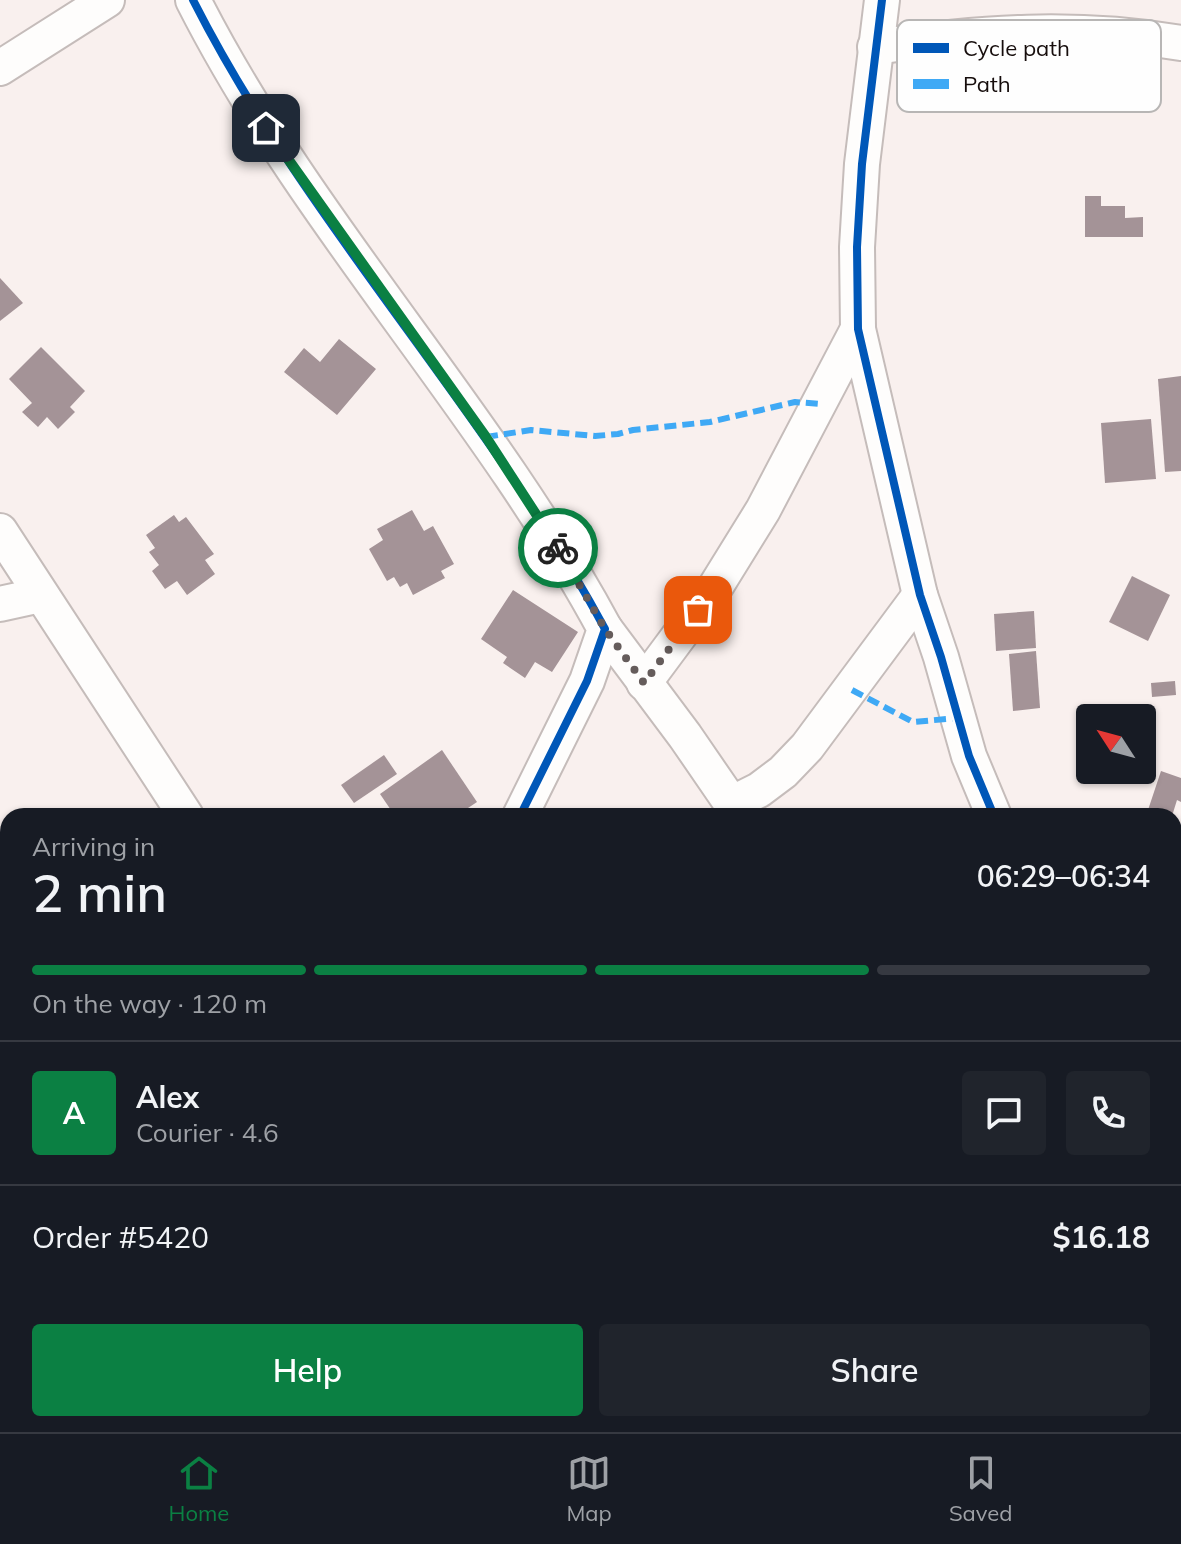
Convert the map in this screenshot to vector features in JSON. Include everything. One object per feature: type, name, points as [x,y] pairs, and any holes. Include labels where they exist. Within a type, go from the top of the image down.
[{"type":"street","points":[[0,68],[107,0]]},
{"type":"street","points":[[193,0],[236,81],[280,152],[486,437],[583,587],[605,629],[734,808]]},
{"type":"street","points":[[882,0],[857,233],[858,329],[920,595],[969,756],[991,808]]},
{"type":"street","points":[[1161,40],[1181,43]]},
{"type":"street","points":[[875,47],[897,44]]},
{"type":"street","points":[[644,683],[716,586],[763,510],[858,329]]},
{"type":"street","points":[[0,531],[181,808]]},
{"type":"street","points":[[0,604],[41,595]]},
{"type":"street","points":[[737,808],[807,747],[920,595]]},
{"type":"street","points":[[524,808],[587,681],[605,629]]},
{"type":"building","points":[[1085,196],[1101,196],[1101,206],[1125,206],[1125,218],[1143,217],[1143,237],[1085,237]]},
{"type":"building","points":[[0,278],[23,303],[0,321]]},
{"type":"building","points":[[339,339],[376,369],[337,415],[284,372],[304,348],[320,362]]},
{"type":"building","points":[[41,347],[85,391],[70,407],[75,412],[58,429],[47,417],[38,427],[22,412],[32,403],[9,379]]},
{"type":"building","points":[[1181,376],[1181,471],[1165,472],[1158,379]]},
{"type":"building","points":[[1151,419],[1156,479],[1105,483],[1101,423]]},
{"type":"building","points":[[412,510],[424,531],[433,526],[454,564],[441,571],[445,578],[413,595],[407,583],[400,587],[394,577],[387,581],[369,549],[383,540],[377,529]]},
{"type":"building","points":[[174,515],[179,522],[186,517],[214,554],[205,560],[215,574],[187,595],[177,581],[165,589],[152,571],[159,565],[149,552],[155,548],[146,535]]},
{"type":"building","points":[[1132,576],[1170,595],[1148,641],[1109,622]]},
{"type":"building","points":[[513,590],[578,632],[552,672],[535,662],[525,678],[503,663],[507,657],[481,639]]},
{"type":"building","points":[[1034,611],[1036,648],[996,651],[994,614]]},
{"type":"building","points":[[1036,651],[1040,708],[1013,711],[1009,654]]},
{"type":"building","points":[[1175,681],[1176,695],[1152,697],[1151,683]]},
{"type":"building","points":[[442,750],[477,802],[468,808],[390,808],[380,794]]},
{"type":"building","points":[[384,755],[397,774],[354,803],[341,785]]},
{"type":"building","points":[[1161,771],[1181,778],[1181,802],[1177,800],[1174,808],[1149,808]]},
{"type":"marked path","points":[[486,437],[531,430],[595,436],[618,434],[710,422],[795,402],[820,404]]},
{"type":"marked path","points":[[852,690],[913,722],[958,718]]},
{"type":"cycle path","points":[[193,0],[239,83],[289,162],[506,469],[558,548],[605,629],[587,681],[524,808]]},
{"type":"cycle path","points":[[882,0],[862,164],[857,247],[858,329],[920,595],[969,756],[991,808]]},
{"type":"way so far","points":[[558,548],[605,629],[644,683],[698,610]]},
{"type":"route","points":[[266,128],[280,152],[486,437],[558,548]]}]
